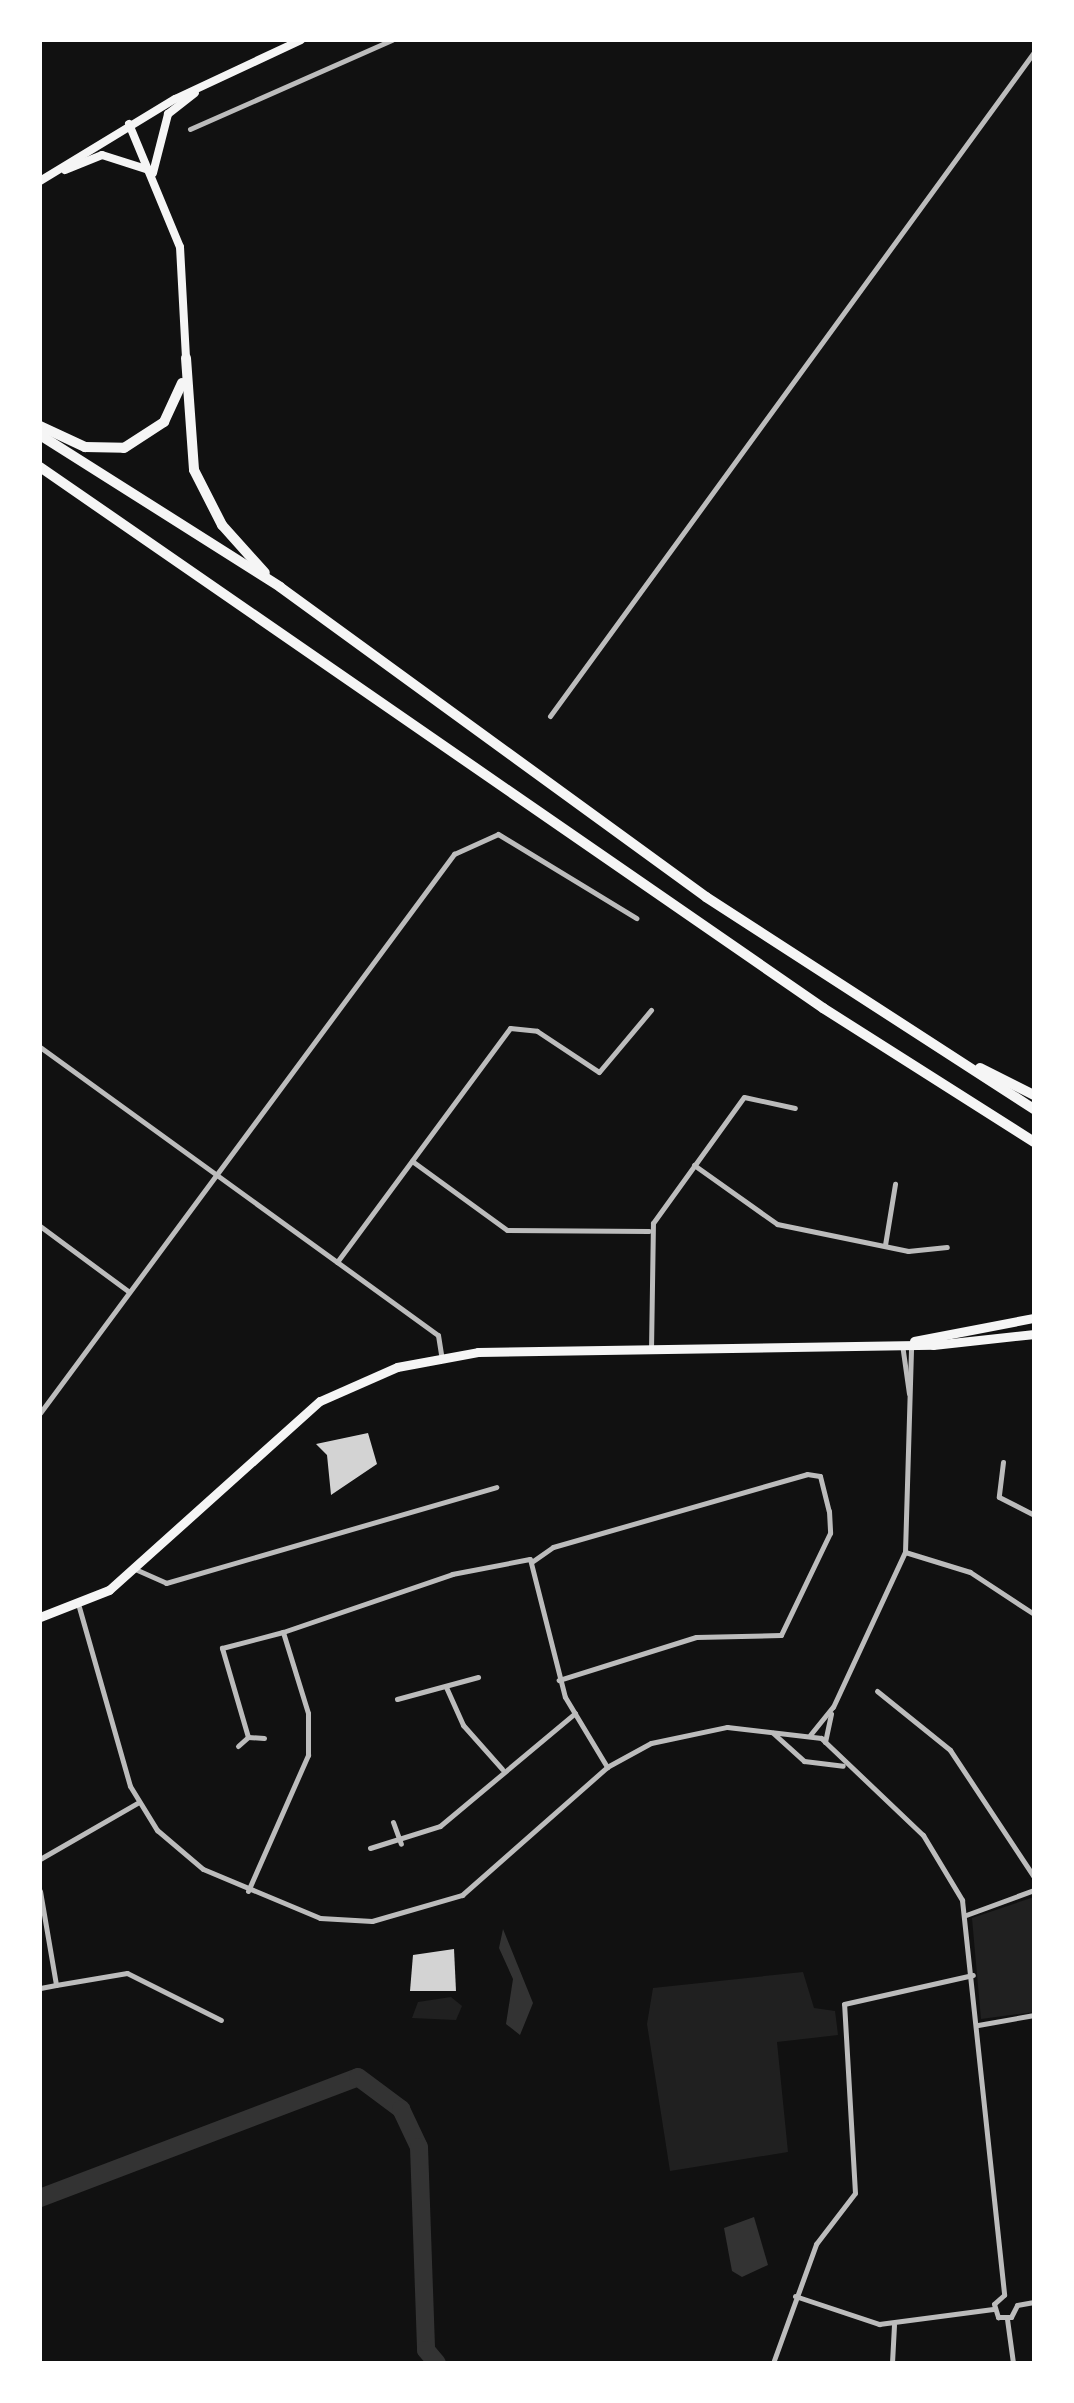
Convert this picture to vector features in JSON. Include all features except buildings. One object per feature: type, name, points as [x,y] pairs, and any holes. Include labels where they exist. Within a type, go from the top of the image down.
[{"type":"highway","points":[[40,426],[95,449],[133,446],[169,416],[186,358]]},
{"type":"highway","points":[[186,358],[187,437],[200,484],[230,536],[280,588]]},
{"type":"highway","points":[[40,435],[280,588],[706,898],[1034,1109]]},
{"type":"highway","points":[[40,468],[822,1008],[1034,1142]]},
{"type":"highway","points":[[935,1046],[1034,1095]]},
{"type":"main road","points":[[41,180],[130,124],[214,79],[301,40]]},
{"type":"main road","points":[[152,173],[168,114],[214,79]]},
{"type":"main road","points":[[130,124],[152,173],[184,268],[186,358]]},
{"type":"main road","points":[[41,180],[102,155],[152,173]]},
{"type":"main road","points":[[906,1342],[1034,1318]]},
{"type":"main road","points":[[40,1617],[79,1607],[136,1569],[320,1401],[441,1355],[906,1342],[1034,1334]]},
{"type":"street","points":[[190,129],[392,40]]},
{"type":"street","points":[[550,716],[1034,52]]},
{"type":"street","points":[[40,1413],[454,854],[498,834],[636,918]]},
{"type":"street","points":[[337,1262],[510,1028],[537,1032],[599,1072],[651,1010]]},
{"type":"street","points":[[40,1046],[438,1335],[441,1355]]},
{"type":"street","points":[[650,1348],[649,1231],[744,1097],[795,1108]]},
{"type":"street","points":[[412,1161],[507,1230],[649,1231]]},
{"type":"street","points":[[694,1166],[777,1224],[884,1246],[947,1247]]},
{"type":"street","points":[[884,1246],[896,1184]]},
{"type":"street","points":[[40,1226],[128,1291]]},
{"type":"street","points":[[798,1752],[833,1706],[905,1552],[909,1394],[906,1342]]},
{"type":"street","points":[[1003,1462],[999,1497],[1034,1515]]},
{"type":"street","points":[[248,1736],[222,1648],[283,1632],[452,1574],[533,1561],[552,1548],[814,1473],[829,1510],[825,1544],[782,1635],[696,1637],[559,1680]]},
{"type":"street","points":[[136,1569],[166,1582],[496,1487]]},
{"type":"street","points":[[905,1552],[970,1572],[1034,1614]]},
{"type":"street","points":[[533,1561],[559,1680],[607,1767]]},
{"type":"street","points":[[79,1607],[139,1802],[172,1846],[248,1891],[320,1918],[417,1914],[505,1866],[607,1767],[694,1730],[808,1736],[826,1745],[843,1766],[924,1835],[966,1915],[1004,2295],[994,2309],[894,2324],[796,2296]]},
{"type":"street","points":[[248,1891],[308,1756],[308,1713],[283,1632]]},
{"type":"street","points":[[397,1699],[478,1677]]},
{"type":"street","points":[[446,1687],[462,1725],[502,1770]]},
{"type":"street","points":[[877,1691],[950,1750],[1034,1876]]},
{"type":"street","points":[[814,1764],[826,1745],[833,1706]]},
{"type":"street","points":[[370,1848],[401,1844],[440,1826],[502,1770],[575,1713]]},
{"type":"street","points":[[772,1732],[814,1764],[843,1766]]},
{"type":"street","points":[[248,1736],[264,1738]]},
{"type":"street","points":[[238,1746],[248,1736]]},
{"type":"street","points":[[40,1860],[139,1802]]},
{"type":"street","points":[[393,1822],[401,1844]]},
{"type":"street","points":[[40,1890],[56,1985]]},
{"type":"street","points":[[966,1915],[1034,1892]]},
{"type":"street","points":[[40,1988],[127,1973],[220,2020]]},
{"type":"street","points":[[772,2363],[818,2239],[855,2193],[844,2004],[974,1974]]},
{"type":"street","points":[[978,2025],[1034,2016]]},
{"type":"street","points":[[1004,2295],[1017,2305]]},
{"type":"street","points":[[1013,2363],[1007,2319],[1017,2305],[1034,2302]]},
{"type":"street","points":[[994,2309],[1007,2319]]},
{"type":"street","points":[[892,2363],[894,2324]]},
{"type":"shaded area","points":[[1034,1897],[1034,2012],[981,2019],[972,1918]]},
{"type":"shaded area","points":[[503,1929],[533,2003],[520,2035],[506,2024],[513,1979],[499,1948]]},
{"type":"shaded area","points":[[803,1972],[814,2008],[835,2011],[838,2035],[777,2042],[788,2152],[670,2171],[647,2024],[653,1988]]},
{"type":"shaded area","points":[[451,1997],[462,2006],[456,2020],[412,2018],[418,2002]]},
{"type":"shaded area","points":[[754,2217],[768,2265],[742,2277],[732,2271],[724,2228]]},
{"type":"waterway","points":[[40,2198],[358,2077],[401,2109],[419,2147],[426,2350],[437,2363]]}]
